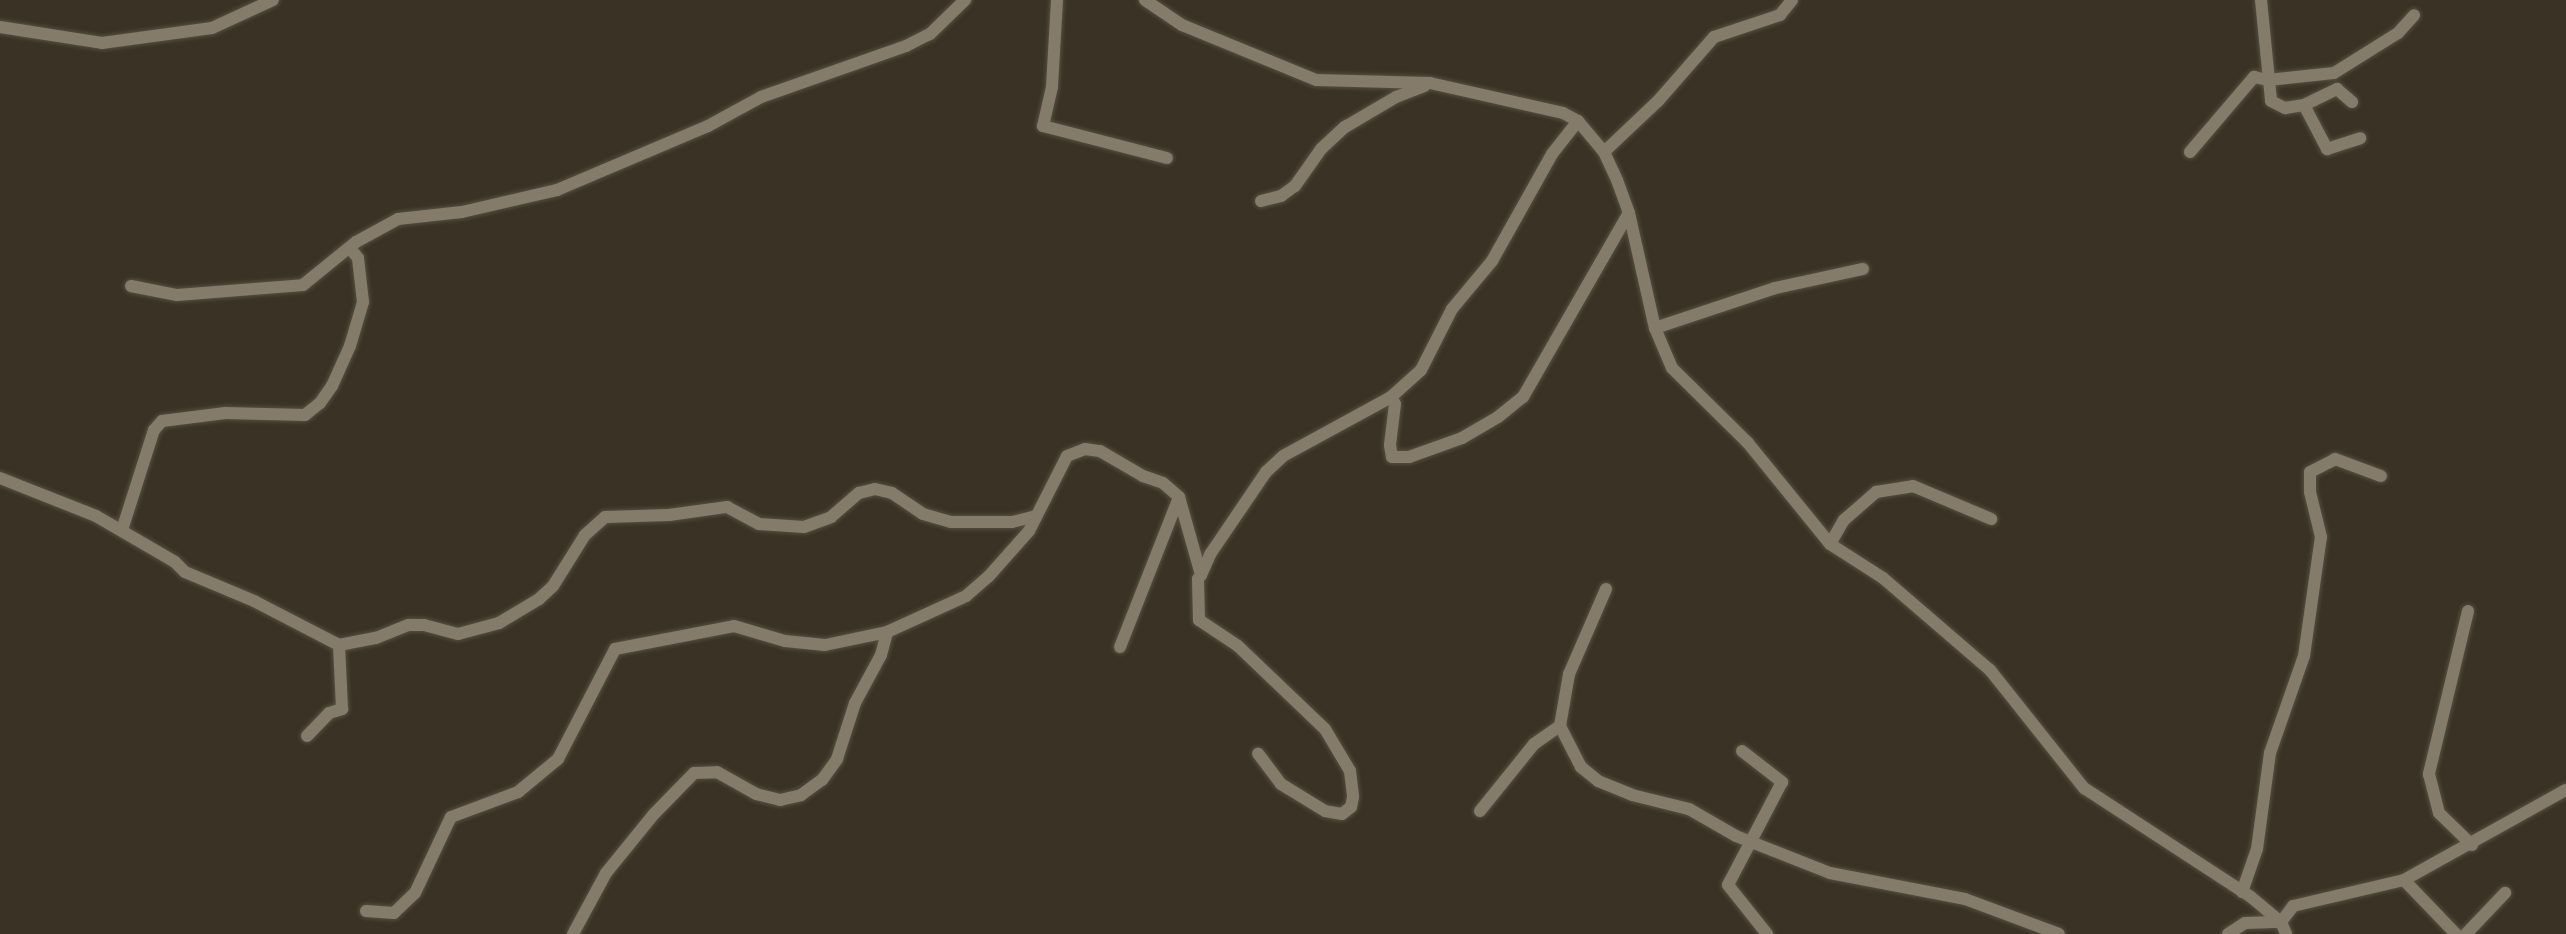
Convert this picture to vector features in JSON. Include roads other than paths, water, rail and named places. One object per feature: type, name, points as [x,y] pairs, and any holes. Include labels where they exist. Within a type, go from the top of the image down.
[{"type":"street","points":[[0,27],[66,40],[115,42],[212,28],[273,0]]},
{"type":"street","points":[[131,286],[177,295],[303,285],[350,248],[398,219],[462,212],[557,190],[708,126],[761,97],[906,46],[930,34],[965,0]]},
{"type":"street","points":[[1057,0],[1052,87],[1043,126],[1167,158]]},
{"type":"street","points":[[1145,0],[1182,25],[1316,80],[1430,83],[1563,113],[1578,121],[1604,152],[1629,213],[1655,328],[1672,368],[1748,443],[1830,544],[1883,578],[1990,670],[2084,788],[2242,892],[2283,928]]},
{"type":"street","points":[[1604,152],[1658,101],[1714,37],[1780,15],[1792,0]]},
{"type":"street","points":[[2261,0],[2271,101],[2285,108],[2304,105],[2337,89],[2352,102]]},
{"type":"street","points":[[2190,152],[2254,77],[2268,80],[2334,73],[2398,33],[2414,15]]},
{"type":"street","points":[[1261,201],[1281,196],[1295,186],[1321,149],[1345,127],[1396,97],[1430,83]]},
{"type":"street","points":[[2304,105],[2327,149],[2360,138]]},
{"type":"street","points":[[1258,754],[1281,784],[1325,811],[1342,814],[1351,807],[1350,771],[1325,729],[1238,646],[1199,620],[1198,579],[1211,553],[1266,472],[1283,456],[1391,397],[1421,370],[1452,309],[1492,261],[1552,154],[1578,121]]},
{"type":"street","points":[[1391,397],[1395,404],[1390,445],[1392,457],[1409,457],[1449,443],[1498,417],[1523,397],[1629,213]]},
{"type":"street","points":[[122,530],[154,430],[162,421],[225,413],[305,415],[320,403],[332,386],[350,346],[363,302],[358,258],[350,248]]},
{"type":"street","points":[[1655,328],[1775,288],[1863,269]]},
{"type":"street","points":[[366,911],[394,913],[415,893],[451,817],[518,792],[558,759],[615,649],[734,626],[785,641],[825,645],[887,632],[954,602],[977,587],[1017,547],[1036,516],[1059,465],[1067,456],[1085,449],[1100,451],[1143,476],[1163,483],[1179,497],[1201,575]]},
{"type":"street","points":[[2242,892],[2257,849],[2270,753],[2292,696],[2310,617],[2321,537],[2310,492],[2310,472],[2335,459],[2381,476]]},
{"type":"street","points":[[0,478],[96,516],[175,562],[185,572],[254,601],[339,645],[376,638],[409,625],[424,625],[458,634],[499,623],[553,586],[585,535],[605,517],[669,515],[727,507],[759,524],[804,527],[831,517],[859,493],[875,489],[892,493],[923,514],[951,522],[1012,522],[1036,516]]},
{"type":"street","points":[[1830,544],[1844,520],[1876,492],[1913,486],[1991,519]]},
{"type":"street","points":[[1120,647],[1179,497]]},
{"type":"street","points":[[1606,589],[1569,674],[1560,726],[1581,767],[1598,781],[1632,795],[1689,809],[1751,841],[1830,873],[1965,899],[2059,934]]},
{"type":"street","points":[[2468,611],[2429,774],[2439,813],[2472,845]]},
{"type":"street","points":[[573,934],[606,873],[654,814],[694,773],[717,772],[756,794],[780,800],[801,795],[822,780],[837,759],[855,703],[881,655],[887,632]]},
{"type":"street","points":[[307,736],[329,713],[342,709],[339,645]]},
{"type":"street","points":[[1480,811],[1534,744],[1560,726]]},
{"type":"street","points":[[1742,751],[1782,782],[1728,885],[1767,934]]},
{"type":"street","points":[[2283,928],[2293,906],[2404,880],[2472,845],[2509,819],[2566,790]]},
{"type":"street","points":[[2404,880],[2456,934]]},
{"type":"street","points":[[2466,934],[2505,893]]},
{"type":"street","points":[[2228,934],[2245,923],[2283,928]]}]
